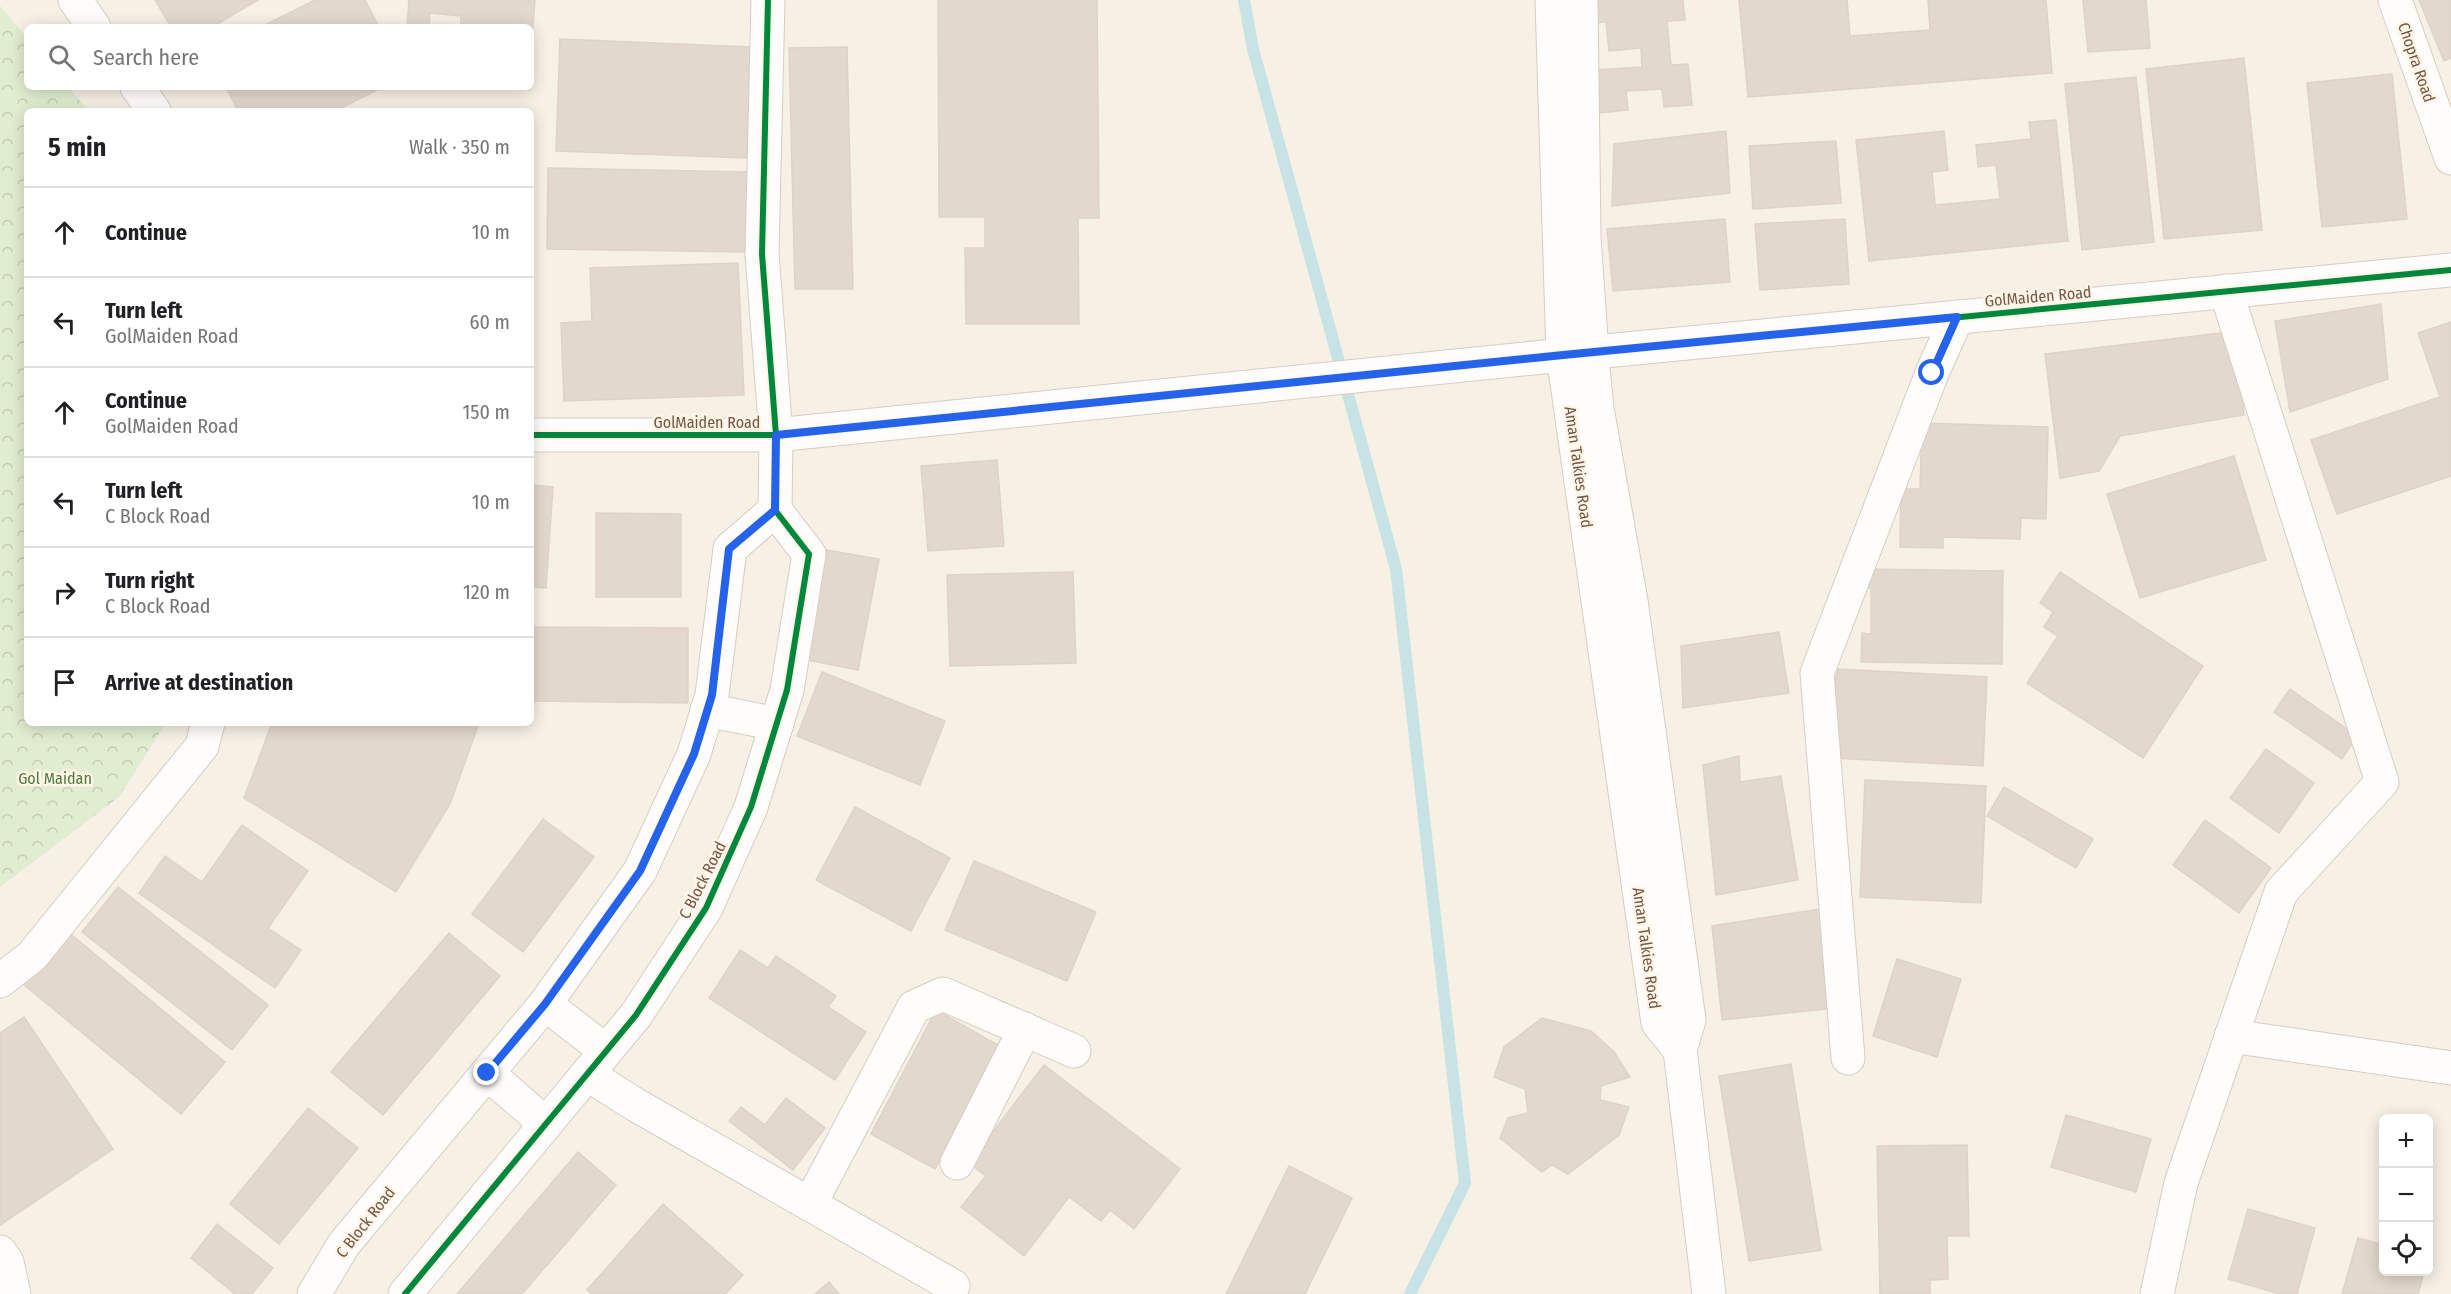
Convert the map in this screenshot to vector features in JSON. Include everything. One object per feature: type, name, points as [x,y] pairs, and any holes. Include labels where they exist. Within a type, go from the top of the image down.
[{"type":"street","points":[[75,0],[92,24]]},
{"type":"street","points":[[768,0],[762,254],[776,435],[775,510]]},
{"type":"street","name":"Aman Talkies Road","points":[[1552,0],[1571,194],[1577,353],[1597,408],[1601,516],[1658,1023],[1680,1050],[1709,1294]]},
{"type":"street","name":"Aman Talkies Road","points":[[1571,194],[1581,0]]},
{"type":"street","name":"Chopra Road","points":[[2395,0],[2451,158]]},
{"type":"street","points":[[139,90],[152,108]]},
{"type":"street","name":"GolMaiden Road","points":[[534,435],[776,435],[1577,353],[2451,270]]},
{"type":"street","points":[[2157,1294],[2181,1183],[2281,892],[2382,782],[2226,291]]},
{"type":"street","points":[[1848,1058],[1817,673],[1932,373],[1957,317]]},
{"type":"street","name":"C Block Road","points":[[314,1294],[344,1244],[545,1004],[640,871],[694,754],[712,695],[729,549],[775,510],[809,554],[787,690],[752,807],[706,908],[636,1015],[405,1294]]},
{"type":"street","points":[[707,710],[777,724]]},
{"type":"street","points":[[0,981],[32,956],[202,746],[207,726]]},
{"type":"street","points":[[810,1204],[914,1007],[943,994],[1074,1051]]},
{"type":"street","points":[[545,1004],[636,1105],[953,1286]]},
{"type":"street","points":[[957,1163],[1026,1029]]},
{"type":"street","points":[[2231,1035],[2451,1068]]},
{"type":"street","points":[[487,1073],[546,1124]]},
{"type":"street","points":[[0,1252],[7,1262],[14,1294]]},
{"type":"green space","name":"Gol Maidan","points":[[0,6],[24,34],[24,90],[71,90],[86,108],[24,108],[24,726],[164,726],[119,797],[0,887]]},
{"type":"building","points":[[155,0],[258,0],[217,24],[169,24]]},
{"type":"building","points":[[315,0],[365,0],[377,24],[267,24]]},
{"type":"building","points":[[409,0],[535,0],[533,24],[461,24],[461,16],[430,13],[429,24],[407,24]]},
{"type":"building","points":[[938,0],[1097,0],[1099,218],[1078,218],[1079,324],[966,324],[965,248],[985,248],[985,217],[939,217]]},
{"type":"building","points":[[1590,0],[1683,0],[1685,20],[1667,21],[1671,65],[1688,64],[1692,105],[1664,107],[1662,89],[1626,91],[1628,110],[1599,113],[1595,70],[1642,67],[1641,48],[1609,51],[1606,22],[1591,23]]},
{"type":"building","points":[[1739,0],[1847,0],[1850,36],[1930,30],[1928,0],[2046,0],[2052,73],[1748,97]]},
{"type":"building","points":[[2083,0],[2146,0],[2150,48],[2088,52]]},
{"type":"building","points":[[2419,0],[2451,0],[2451,58],[2444,61]]},
{"type":"building","points":[[560,39],[750,47],[747,158],[556,151]]},
{"type":"building","points":[[847,47],[853,289],[795,289],[789,48]]},
{"type":"building","points":[[2244,58],[2262,230],[2164,239],[2146,69]]},
{"type":"building","points":[[2392,74],[2407,219],[2322,227],[2307,83]]},
{"type":"building","points":[[2136,77],[2154,242],[2082,250],[2065,84]]},
{"type":"building","points":[[228,90],[377,90],[341,108],[236,108]]},
{"type":"building","points":[[2056,120],[2068,241],[1869,261],[1856,140],[1944,131],[1948,170],[1932,172],[1935,205],[2000,199],[1996,165],[1978,167],[1976,145],[2031,139],[2029,122]]},
{"type":"building","points":[[1726,131],[1730,193],[1612,206],[1614,144]]},
{"type":"building","points":[[1836,141],[1841,203],[1753,209],[1749,146]]},
{"type":"building","points":[[548,168],[749,172],[748,252],[547,249]]},
{"type":"building","points":[[1725,219],[1730,282],[1613,291],[1607,229]]},
{"type":"building","points":[[1845,219],[1849,284],[1760,290],[1755,224]]},
{"type":"building","points":[[738,263],[744,395],[564,401],[561,323],[592,321],[590,268]]},
{"type":"building","points":[[2381,304],[2388,379],[2290,412],[2275,321]]},
{"type":"building","points":[[2451,322],[2451,476],[2337,514],[2311,440],[2440,397],[2418,333]]},
{"type":"building","points":[[2237,331],[2244,415],[2120,436],[2099,471],[2060,478],[2045,354]]},
{"type":"building","points":[[1922,423],[2048,427],[2046,519],[2021,518],[2020,539],[1943,537],[1943,548],[1900,547],[1901,489],[1920,489]]},
{"type":"building","points":[[2234,456],[2266,560],[2140,598],[2107,494]]},
{"type":"building","points":[[997,460],[1004,546],[928,551],[921,466]]},
{"type":"building","points":[[534,485],[553,487],[546,588],[534,587]]},
{"type":"building","points":[[596,513],[681,514],[681,597],[596,597]]},
{"type":"building","points":[[821,549],[879,559],[858,670],[802,659]]},
{"type":"building","points":[[1863,569],[2003,571],[2002,664],[1861,662],[1862,633],[1871,634],[1871,588],[1862,588]]},
{"type":"building","points":[[1073,572],[1076,663],[950,666],[947,575]]},
{"type":"building","points":[[2060,572],[2203,666],[2143,758],[2027,683],[2058,636],[2044,627],[2053,612],[2040,603]]},
{"type":"building","points":[[534,627],[688,628],[688,703],[534,701]]},
{"type":"building","points":[[1779,632],[1789,693],[1683,708],[1681,646]]},
{"type":"building","points":[[1838,669],[1987,677],[1983,766],[1834,758],[1833,690]]},
{"type":"building","points":[[822,672],[945,721],[920,785],[797,736]]},
{"type":"building","points":[[2290,689],[2357,736],[2342,759],[2274,712]]},
{"type":"building","points":[[271,726],[478,726],[450,804],[396,892],[244,798]]},
{"type":"building","points":[[2266,749],[2314,783],[2279,833],[2230,798]]},
{"type":"building","points":[[1739,756],[1740,782],[1781,776],[1798,880],[1716,895],[1703,765]]},
{"type":"building","points":[[1865,780],[1986,786],[1981,903],[1860,897]]},
{"type":"building","points":[[2004,787],[2093,839],[2076,868],[1987,816]]},
{"type":"building","points":[[855,807],[950,858],[911,931],[816,880]]},
{"type":"building","points":[[543,819],[594,857],[523,952],[472,914]]},
{"type":"building","points":[[2205,820],[2271,868],[2239,913],[2173,865]]},
{"type":"building","points":[[242,825],[308,871],[268,928],[301,950],[275,988],[139,893],[165,856],[202,882]]},
{"type":"building","points":[[974,861],[1096,912],[1067,981],[945,930]]},
{"type":"building","points":[[118,887],[268,1005],[232,1050],[82,932]]},
{"type":"building","points":[[1820,909],[1836,1008],[1722,1020],[1712,926]]},
{"type":"building","points":[[67,931],[225,1062],[181,1114],[23,984]]},
{"type":"building","points":[[449,933],[500,976],[383,1115],[331,1072]]},
{"type":"building","points":[[740,950],[768,968],[776,956],[836,996],[828,1007],[866,1032],[835,1080],[709,998]]},
{"type":"building","points":[[1897,959],[1961,979],[1937,1057],[1873,1036]]},
{"type":"building","points":[[936,1010],[1003,1048],[935,1169],[871,1134]]},
{"type":"building","points":[[24,1017],[113,1149],[0,1225],[0,1033]]},
{"type":"building","points":[[1542,1018],[1591,1031],[1614,1052],[1630,1077],[1601,1086],[1600,1100],[1629,1107],[1619,1135],[1568,1174],[1552,1165],[1542,1172],[1500,1138],[1508,1118],[1528,1113],[1525,1089],[1494,1077],[1504,1047]]},
{"type":"building","points":[[1791,1064],[1821,1250],[1749,1261],[1719,1076]]},
{"type":"building","points":[[1044,1065],[1180,1169],[1134,1229],[1110,1210],[1101,1221],[1069,1197],[1024,1256],[961,1207],[986,1176],[969,1163]]},
{"type":"building","points":[[786,1098],[825,1128],[793,1170],[729,1121],[741,1107],[765,1125]]},
{"type":"building","points":[[308,1108],[358,1148],[279,1244],[230,1204]]},
{"type":"building","points":[[2066,1115],[2151,1139],[2136,1192],[2051,1167]]},
{"type":"building","points":[[1967,1145],[1969,1236],[1947,1236],[1948,1279],[1930,1280],[1930,1294],[1880,1294],[1877,1146]]},
{"type":"building","points":[[578,1152],[616,1185],[522,1294],[457,1294]]},
{"type":"building","points":[[1289,1166],[1352,1198],[1305,1294],[1226,1294]]},
{"type":"building","points":[[663,1204],[743,1275],[725,1294],[592,1294],[587,1290]]},
{"type":"building","points":[[2248,1209],[2315,1228],[2297,1294],[2280,1294],[2228,1279]]},
{"type":"building","points":[[217,1224],[273,1268],[252,1294],[235,1294],[191,1258]]},
{"type":"building","points":[[2358,1238],[2379,1244],[2379,1276],[2423,1276],[2418,1294],[2342,1294]]},
{"type":"building","points":[[829,1282],[839,1294],[815,1294]]},
{"type":"waterway","points":[[1244,0],[1253,49],[1396,569],[1465,1183],[1410,1294]]},
{"type":"cycle path","points":[[405,1294],[636,1015],[706,908],[751,807],[787,690],[809,554],[775,510],[776,435],[762,254],[768,0]]},
{"type":"cycle path","points":[[534,435],[776,435],[1563,355],[2451,270]]},
{"type":"route","points":[[487,1073],[545,1004],[640,871],[694,754],[712,695],[729,549],[775,510],[776,435],[1957,317],[1932,373]]}]
